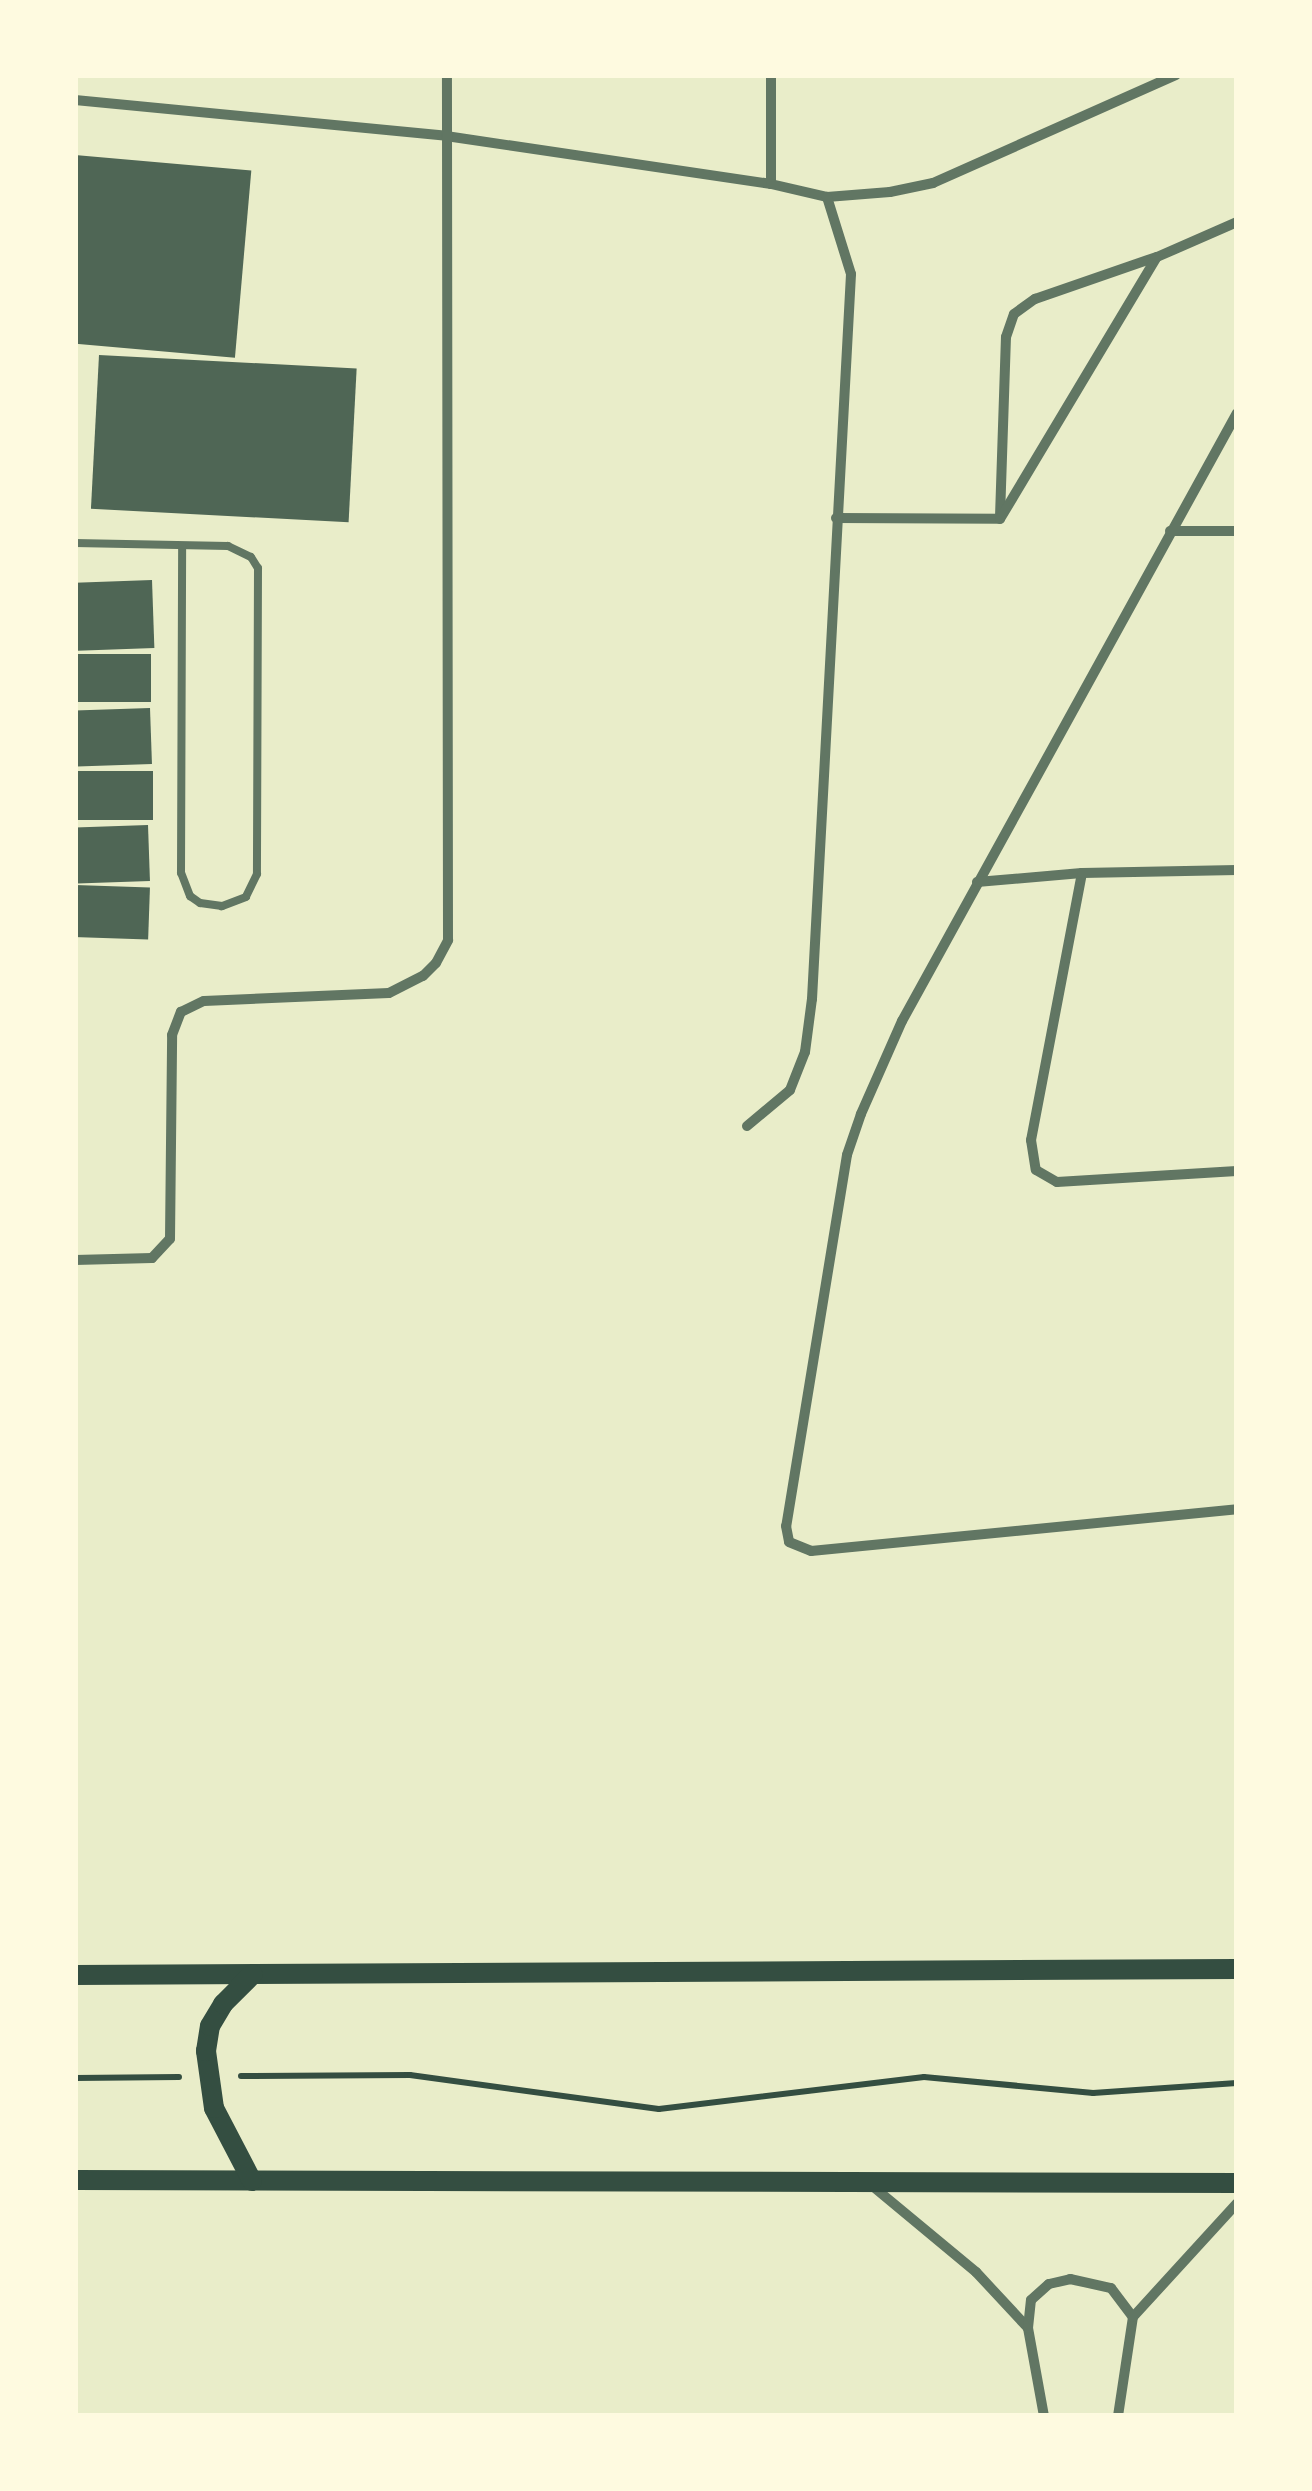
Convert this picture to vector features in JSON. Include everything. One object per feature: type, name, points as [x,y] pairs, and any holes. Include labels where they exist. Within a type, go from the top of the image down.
[{"type":"main road","points":[[75,1974],[1237,1968]]},
{"type":"main road","points":[[252,2181],[214,2108],[206,2076],[210,2026],[223,2004],[254,1974]]},
{"type":"main road","points":[[75,2180],[1237,2183]]},
{"type":"street","points":[[75,1260],[152,1258],[170,1239],[172,1035],[181,1012],[204,1001],[389,994],[422,976],[436,963],[448,940],[447,75]]},
{"type":"street","points":[[771,75],[771,184]]},
{"type":"street","points":[[75,100],[446,136],[771,184],[827,197],[890,192],[933,182],[1176,75]]},
{"type":"street","points":[[747,1126],[790,1090],[805,1052],[812,999],[851,274],[827,197]]},
{"type":"street","points":[[1000,520],[1006,337],[1014,314],[1035,300],[1157,257],[1237,222]]},
{"type":"street","points":[[1000,520],[1157,257]]},
{"type":"street","points":[[1237,414],[902,1021],[848,1155],[787,1534],[797,1547],[811,1550],[1237,1509]]},
{"type":"street","points":[[836,518],[1000,520]]},
{"type":"street","points":[[1170,531],[1237,531]]},
{"type":"street","points":[[977,882],[1082,872],[1237,870]]},
{"type":"street","points":[[1082,872],[1031,1140],[1036,1170],[1057,1182],[1237,1171]]},
{"type":"street","points":[[869,2183],[976,2272],[1028,2328]]},
{"type":"street","points":[[1118,2416],[1132,2316],[1237,2204]]},
{"type":"street","points":[[1044,2416],[1028,2328],[1030,2300],[1049,2284],[1090,2280],[1111,2288],[1132,2316]]},
{"type":"lane","points":[[75,544],[182,546],[241,550],[251,557],[260,581],[257,874],[246,898],[222,906],[200,903],[190,896],[181,872],[182,546]]},
{"type":"path","points":[[75,2078],[410,2075],[659,2109],[924,2077],[1094,2094],[1237,2084]]},
{"type":"building","points":[[75,155],[251,170],[235,358],[75,344]]},
{"type":"building","points":[[99,355],[357,369],[349,522],[91,509]]},
{"type":"building","points":[[152,580],[154,648],[77,651],[75,583]]},
{"type":"building","points":[[75,654],[151,654],[151,702],[75,702]]},
{"type":"building","points":[[150,708],[152,764],[77,767],[75,711]]},
{"type":"building","points":[[75,771],[153,771],[153,820],[75,820]]},
{"type":"building","points":[[148,825],[150,881],[77,884],[75,828]]},
{"type":"building","points":[[75,885],[150,888],[148,940],[75,937]]}]
